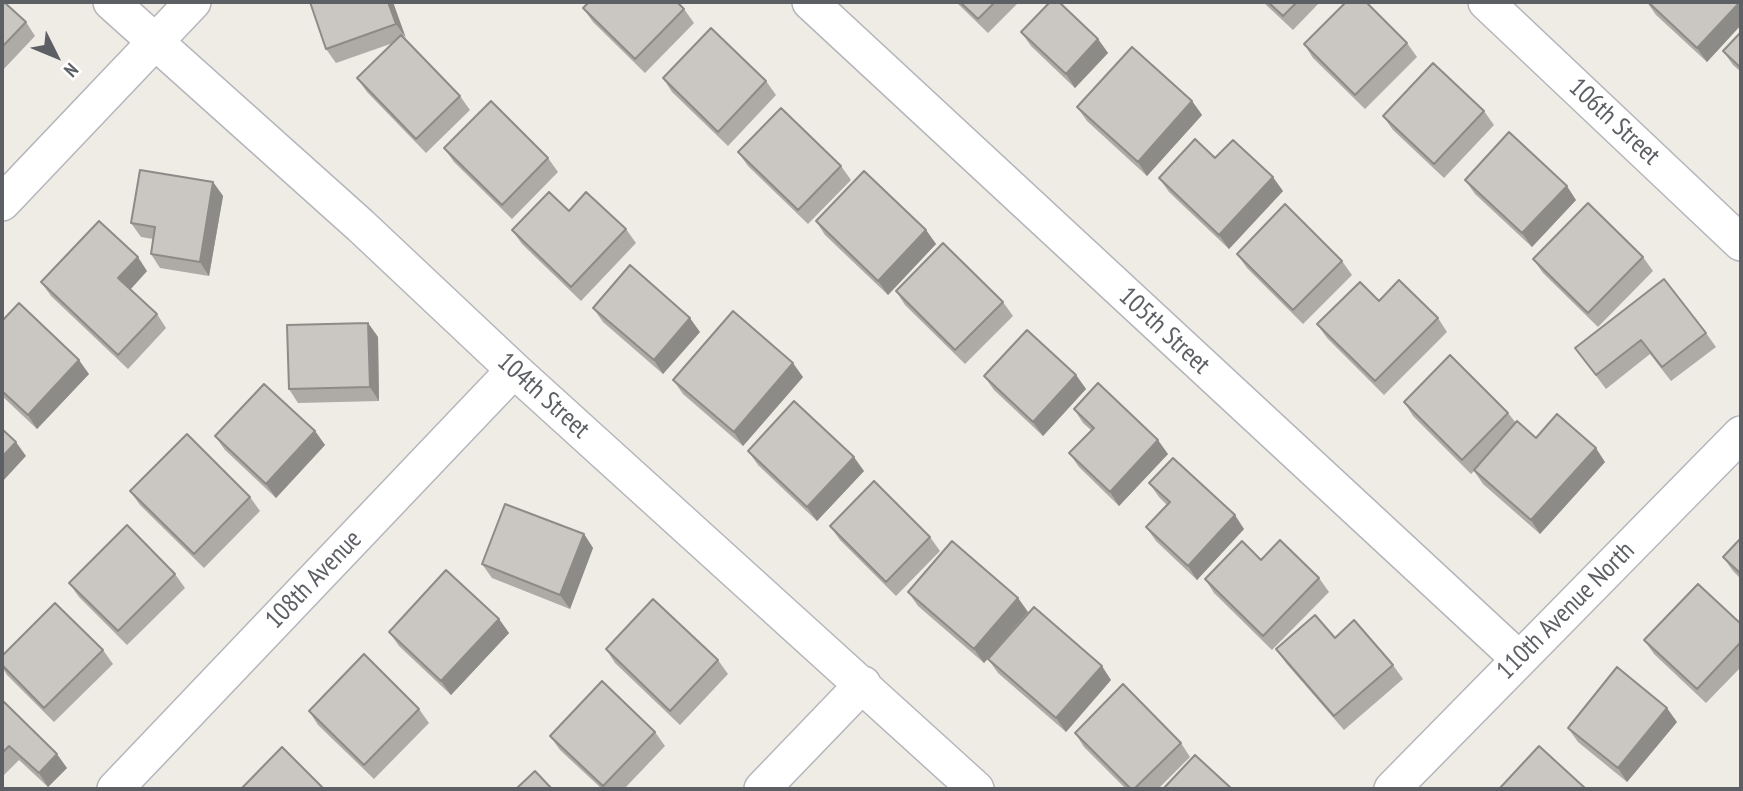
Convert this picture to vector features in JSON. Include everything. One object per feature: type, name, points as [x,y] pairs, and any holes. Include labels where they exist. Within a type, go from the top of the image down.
[{"type":"street","name":"104th Street","points":[[111,2],[361,226],[514,370],[976,789]]},
{"type":"street","points":[[2,203],[193,2]]},
{"type":"street","name":"105th Street","points":[[810,2],[1519,659]]},
{"type":"street","name":"106th Street","points":[[1486,2],[1741,243]]},
{"type":"street","name":"108th Avenue","points":[[115,789],[514,370]]},
{"type":"street","name":"110th Avenue North","points":[[1392,789],[1741,434]]},
{"type":"street","points":[[762,789],[863,684]]},
{"type":"building","points":[[2,2],[26,22],[2,47]]},
{"type":"building","points":[[310,2],[388,2],[396,24],[326,49]]},
{"type":"building","points":[[589,2],[677,2],[684,9],[635,59],[583,8]]},
{"type":"building","points":[[960,2],[995,2],[978,19]]},
{"type":"building","points":[[1050,2],[1059,2],[1098,39],[1066,74],[1021,32]]},
{"type":"building","points":[[1268,2],[1297,2],[1283,16]]},
{"type":"building","points":[[1346,2],[1366,2],[1407,43],[1355,95],[1304,44]]},
{"type":"building","points":[[1648,2],[1740,2],[1697,48]]},
{"type":"building","points":[[711,28],[766,81],[718,132],[663,78]]},
{"type":"building","points":[[1741,32],[1741,68],[1723,51]]},
{"type":"building","points":[[401,35],[460,96],[416,139],[357,78]]},
{"type":"building","points":[[1132,47],[1192,101],[1138,162],[1077,107]]},
{"type":"building","points":[[1433,63],[1484,111],[1434,164],[1383,116]]},
{"type":"building","points":[[491,101],[548,158],[502,205],[444,148]]},
{"type":"building","points":[[781,108],[841,166],[798,210],[738,152]]},
{"type":"building","points":[[1509,132],[1567,186],[1522,233],[1465,180]]},
{"type":"building","points":[[1195,139],[1215,158],[1233,140],[1273,177],[1219,235],[1159,178]]},
{"type":"building","points":[[140,170],[213,182],[200,262],[151,254],[155,227],[131,223]]},
{"type":"building","points":[[864,171],[926,230],[878,281],[816,221]]},
{"type":"building","points":[[549,192],[569,211],[586,192],[626,229],[571,287],[512,230]]},
{"type":"building","points":[[1588,203],[1643,257],[1588,313],[1533,259]]},
{"type":"building","points":[[1285,204],[1342,261],[1293,310],[1237,254]]},
{"type":"building","points":[[99,221],[138,257],[118,278],[157,314],[118,355],[41,282]]},
{"type":"building","points":[[943,243],[1003,302],[955,350],[896,291]]},
{"type":"building","points":[[630,265],[690,318],[654,360],[593,308]]},
{"type":"building","points":[[1664,279],[1706,333],[1662,367],[1641,340],[1596,375],[1575,348]]},
{"type":"building","points":[[1399,280],[1438,318],[1375,381],[1317,324],[1360,282],[1379,301]]},
{"type":"building","points":[[19,303],[79,360],[28,415],[2,391],[2,321]]},
{"type":"building","points":[[733,311],[793,363],[734,432],[673,380]]},
{"type":"building","points":[[368,323],[370,387],[289,389],[287,325]]},
{"type":"building","points":[[1027,330],[1076,375],[1033,422],[984,376]]},
{"type":"building","points":[[1450,355],[1508,413],[1462,460],[1404,402]]},
{"type":"building","points":[[1098,383],[1158,440],[1110,492],[1069,453],[1094,428],[1074,409]]},
{"type":"building","points":[[264,384],[315,431],[266,484],[215,436]]},
{"type":"building","points":[[794,401],[854,457],[807,507],[748,451]]},
{"type":"building","points":[[1557,414],[1596,448],[1531,520],[1474,470],[1517,421],[1536,438]]},
{"type":"building","points":[[2,429],[16,442],[2,457]]},
{"type":"building","points":[[187,434],[250,497],[194,554],[130,491]]},
{"type":"building","points":[[1173,458],[1235,515],[1188,566],[1146,527],[1170,502],[1149,483]]},
{"type":"building","points":[[874,481],[930,537],[886,582],[830,526]]},
{"type":"building","points":[[505,504],[584,534],[560,595],[482,564]]},
{"type":"building","points":[[127,525],[175,574],[118,631],[69,583]]},
{"type":"building","points":[[1741,538],[1741,574],[1723,557]]},
{"type":"building","points":[[1280,540],[1319,578],[1263,636],[1205,579],[1242,541],[1261,560]]},
{"type":"building","points":[[952,541],[1018,598],[974,649],[908,592]]},
{"type":"building","points":[[446,570],[499,619],[441,681],[389,632]]},
{"type":"building","points":[[1698,584],[1741,624],[1741,642],[1697,689],[1644,640]]},
{"type":"building","points":[[653,599],[718,660],[670,711],[606,649]]},
{"type":"building","points":[[55,603],[103,650],[44,708],[2,665],[2,656]]},
{"type":"building","points":[[1034,607],[1102,666],[1056,718],[988,659]]},
{"type":"building","points":[[1315,615],[1335,638],[1354,620],[1393,665],[1334,716],[1276,649]]},
{"type":"building","points":[[364,654],[419,709],[364,765],[309,711]]},
{"type":"building","points":[[1617,667],[1667,708],[1618,768],[1568,728]]},
{"type":"building","points":[[602,681],[655,732],[603,786],[550,736]]},
{"type":"building","points":[[1123,684],[1181,743],[1134,789],[1075,733]]},
{"type":"building","points":[[2,700],[57,754],[39,773],[9,746],[2,753]]},
{"type":"building","points":[[1539,746],[1586,789],[1499,789]]},
{"type":"building","points":[[282,747],[324,789],[241,789]]},
{"type":"building","points":[[1195,755],[1232,789],[1163,789]]},
{"type":"building","points":[[535,771],[552,789],[516,789]]}]
